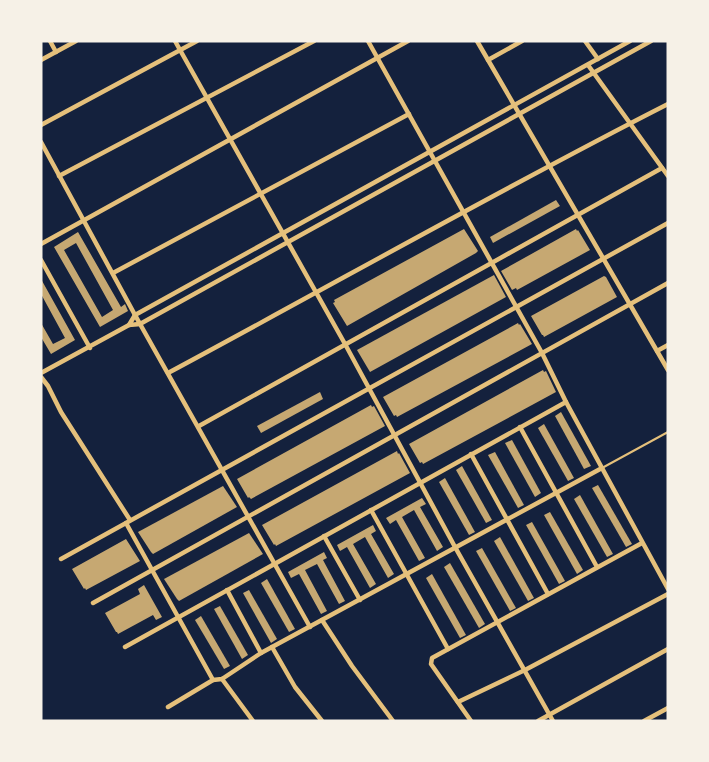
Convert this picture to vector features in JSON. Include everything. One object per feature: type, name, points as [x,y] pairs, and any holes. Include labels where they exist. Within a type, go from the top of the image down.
[{"type":"street","points":[[50,41],[56,52]]},
{"type":"street","points":[[41,60],[76,41]]},
{"type":"street","points":[[174,41],[345,344],[455,547],[553,721]]},
{"type":"street","points":[[41,125],[197,41]]},
{"type":"street","points":[[60,176],[314,41]]},
{"type":"street","points":[[368,41],[542,353],[566,402],[668,589]]},
{"type":"street","points":[[41,244],[408,41]]},
{"type":"street","points":[[477,41],[668,370]]},
{"type":"street","points":[[488,60],[522,41]]},
{"type":"street","points":[[585,41],[598,59]]},
{"type":"street","points":[[129,325],[135,315],[630,41]]},
{"type":"street","points":[[41,373],[90,348],[129,325],[140,324],[651,41]]},
{"type":"street","points":[[588,65],[667,175]]},
{"type":"street","points":[[168,373],[316,294],[549,165],[668,104]]},
{"type":"street","points":[[113,274],[409,114]]},
{"type":"street","points":[[41,142],[135,315],[199,426],[310,627]]},
{"type":"street","points":[[199,426],[662,168]]},
{"type":"street","points":[[61,558],[668,223]]},
{"type":"street","points":[[41,260],[90,348]]},
{"type":"street","points":[[93,603],[668,283]]},
{"type":"street","points":[[657,351],[668,345]]},
{"type":"street","points":[[41,377],[128,522],[152,570],[213,680]]},
{"type":"street","points":[[125,647],[566,402]]},
{"type":"street","points":[[520,427],[597,568]]},
{"type":"street","points":[[472,454],[548,594]]},
{"type":"street","points":[[168,707],[213,680],[222,679],[261,653],[602,468]]},
{"type":"street","points":[[371,510],[448,649]]},
{"type":"street","points":[[324,536],[360,600]]},
{"type":"street","points":[[471,721],[430,662],[448,649],[642,543]]},
{"type":"street","points":[[227,590],[261,653]]},
{"type":"street","points":[[458,702],[525,670],[668,594]]},
{"type":"street","points":[[322,620],[352,666],[393,721]]},
{"type":"street","points":[[272,648],[295,687],[322,721]]},
{"type":"street","points":[[538,721],[668,649]]},
{"type":"street","points":[[222,679],[253,721]]},
{"type":"street","points":[[644,721],[668,708]]},
{"type":"lane","points":[[602,468],[668,432]]},
{"type":"building","points":[[556,200],[560,206],[493,243],[490,237]]},
{"type":"building","points":[[464,229],[478,251],[476,253],[347,326],[333,303],[335,302],[334,300]]},
{"type":"building","points":[[576,229],[590,250],[517,290],[516,288],[512,290],[501,271]]},
{"type":"building","points":[[78,232],[121,307],[125,304],[128,311],[100,327],[54,247]],"holes":[[[76,243],[113,310],[102,317],[64,250]]]},
{"type":"building","points":[[494,275],[506,297],[370,372],[357,350]]},
{"type":"building","points":[[604,276],[617,297],[544,337],[542,335],[531,316]]},
{"type":"building","points":[[41,279],[75,340],[51,354],[41,337],[41,323],[53,344],[65,338],[41,294]]},
{"type":"building","points":[[518,323],[532,344],[397,417],[396,415],[394,416],[383,397]]},
{"type":"building","points":[[543,370],[544,372],[546,371],[556,392],[423,464],[422,462],[420,463],[409,444]]},
{"type":"building","points":[[320,392],[323,399],[261,433],[257,426]]},
{"type":"building","points":[[371,405],[372,407],[374,406],[385,426],[251,499],[248,498],[237,479]]},
{"type":"building","points":[[561,412],[591,466],[584,469],[555,416]]},
{"type":"building","points":[[544,424],[574,478],[568,481],[538,428]]},
{"type":"building","points":[[512,440],[541,493],[535,497],[505,443]]},
{"type":"building","points":[[397,451],[410,473],[276,546],[274,545],[262,525]]},
{"type":"building","points":[[495,452],[524,505],[518,508],[488,455]]},
{"type":"building","points":[[462,466],[492,520],[486,523],[456,470]]},
{"type":"building","points":[[445,478],[475,532],[469,535],[439,482]]},
{"type":"building","points":[[598,485],[632,544],[626,547],[592,488]]},
{"type":"building","points":[[223,486],[237,507],[153,554],[151,552],[138,532]]},
{"type":"building","points":[[580,495],[613,554],[607,557],[574,499]]},
{"type":"building","points":[[422,498],[426,504],[420,507],[443,547],[437,551],[414,510],[402,517],[425,558],[419,561],[396,520],[390,524],[386,518]]},
{"type":"building","points":[[550,512],[583,570],[577,574],[544,515]]},
{"type":"building","points":[[532,522],[565,581],[559,584],[526,525]]},
{"type":"building","points":[[373,525],[376,531],[371,534],[394,574],[388,578],[365,537],[353,544],[376,584],[370,588],[347,547],[340,551],[337,545]]},
{"type":"building","points":[[249,533],[263,554],[179,601],[177,599],[164,579]]},
{"type":"building","points":[[500,537],[534,598],[528,601],[494,541]]},
{"type":"building","points":[[126,539],[140,561],[86,590],[84,589],[72,569]]},
{"type":"building","points":[[482,548],[516,608],[510,611],[476,551]]},
{"type":"building","points":[[324,552],[327,558],[323,560],[345,601],[339,604],[317,564],[305,570],[327,611],[321,614],[299,574],[291,578],[288,572]]},
{"type":"building","points":[[450,563],[485,624],[479,628],[444,567]]},
{"type":"building","points":[[432,574],[466,635],[460,638],[426,578]]},
{"type":"building","points":[[267,579],[295,629],[289,632],[261,583]]},
{"type":"building","points":[[144,585],[162,617],[156,620],[153,615],[118,634],[105,613],[140,594],[138,589]]},
{"type":"building","points":[[249,590],[277,639],[271,643],[243,593]]},
{"type":"building","points":[[220,606],[248,655],[242,659],[214,609]]},
{"type":"building","points":[[201,616],[230,666],[224,669],[195,620]]}]
